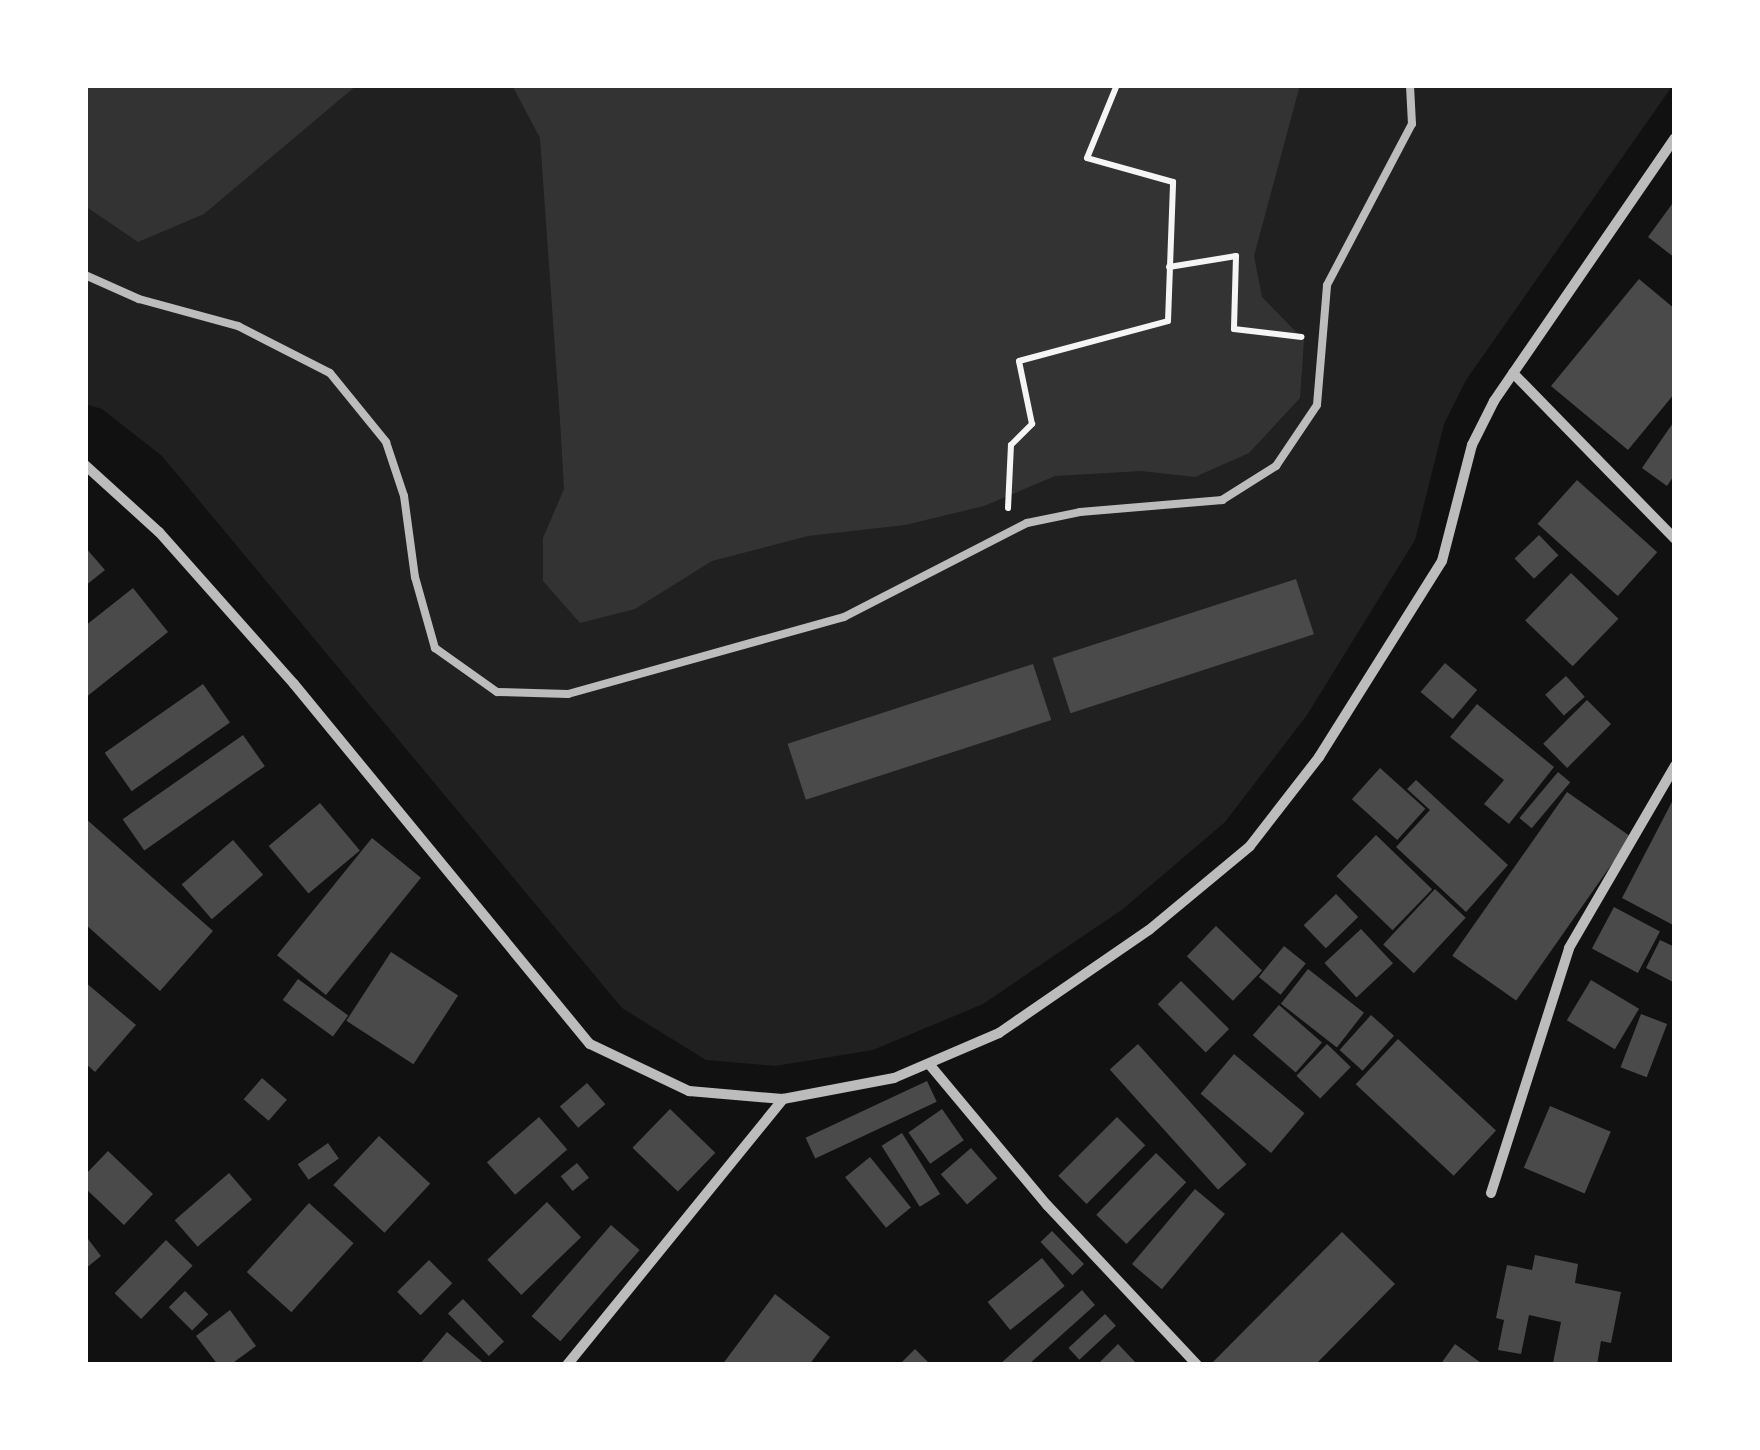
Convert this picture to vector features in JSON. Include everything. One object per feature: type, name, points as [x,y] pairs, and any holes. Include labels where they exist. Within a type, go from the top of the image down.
[{"type":"street","points":[[85,464],[159,532],[294,684],[590,1044],[689,1091],[783,1098],[894,1078],[999,1032],[1149,930],[1250,846],[1320,756],[1442,561],[1472,446],[1513,374],[1675,138]]},
{"type":"street","points":[[1513,374],[1675,539]]},
{"type":"street","points":[[1491,1193],[1569,948],[1675,766]]},
{"type":"street","points":[[930,1064],[1047,1205],[1197,1365]]},
{"type":"street","points":[[567,1365],[783,1098]]},
{"type":"lane","points":[[85,275],[139,298],[238,326],[330,372],[386,442],[404,496],[415,577],[435,648],[497,692],[568,694],[706,660],[844,616],[1008,534],[1080,512],[1222,500],[1276,466],[1318,406],[1327,285],[1412,124],[1410,85]]},
{"type":"path","points":[[1008,534],[1011,445],[1032,424],[1019,361],[1168,321],[1173,182],[1088,158],[1118,85]]},
{"type":"path","points":[[1170,267],[1236,256],[1234,329],[1321,339]]},
{"type":"shaded area","points":[[85,85],[1673,85],[1466,380],[1444,424],[1415,540],[1307,715],[1225,822],[1123,909],[983,1004],[873,1050],[775,1066],[706,1060],[622,1008],[162,456],[102,409],[85,404]]},
{"type":"shaded area","points":[[85,85],[357,85],[204,214],[138,242],[85,206]]},
{"type":"shaded area","points":[[512,85],[1300,85],[1254,256],[1262,297],[1304,340],[1300,398],[1249,453],[1195,477],[1141,471],[1055,476],[984,506],[905,525],[808,536],[712,561],[635,609],[580,623],[543,581],[543,538],[564,489],[560,420],[540,138]]},
{"type":"building","points":[[1675,200],[1675,258],[1648,237]]},
{"type":"building","points":[[1639,279],[1675,309],[1675,393],[1628,450],[1551,386]]},
{"type":"building","points":[[1675,420],[1675,474],[1667,486],[1642,468]]},
{"type":"building","points":[[1577,480],[1657,552],[1618,596],[1538,524]]},
{"type":"building","points":[[1539,535],[1558,555],[1534,579],[1515,559]]},
{"type":"building","points":[[85,547],[105,570],[85,586]]},
{"type":"building","points":[[1571,573],[1618,619],[1573,666],[1525,620]]},
{"type":"building","points":[[1296,579],[1314,634],[1070,713],[1053,658]]},
{"type":"building","points":[[133,588],[168,632],[85,698],[85,626]]},
{"type":"building","points":[[1445,663],[1477,690],[1453,719],[1421,692]]},
{"type":"building","points":[[1033,664],[1051,720],[806,800],[788,744]]},
{"type":"building","points":[[1566,676],[1585,697],[1564,716],[1545,695]]},
{"type":"building","points":[[203,684],[230,723],[132,791],[105,753]]},
{"type":"building","points":[[1587,700],[1611,724],[1567,768],[1543,744]]},
{"type":"building","points":[[1477,704],[1554,767],[1509,824],[1484,804],[1504,780],[1450,737]]},
{"type":"building","points":[[243,735],[265,766],[144,850],[123,819]]},
{"type":"building","points":[[1380,768],[1425,809],[1397,840],[1352,799]]},
{"type":"building","points":[[1558,772],[1570,782],[1532,828],[1519,818]]},
{"type":"building","points":[[1416,780],[1508,865],[1466,912],[1396,847],[1430,810],[1407,789]]},
{"type":"building","points":[[1567,792],[1631,837],[1516,1001],[1452,956]]},
{"type":"building","points":[[1675,796],[1675,926],[1622,898]]},
{"type":"building","points":[[320,803],[360,850],[309,894],[269,846]]},
{"type":"building","points":[[85,818],[213,931],[160,991],[85,924]]},
{"type":"building","points":[[1376,835],[1432,889],[1393,930],[1336,876]]},
{"type":"building","points":[[372,838],[421,878],[326,995],[277,955]]},
{"type":"building","points":[[233,840],[263,875],[212,919],[182,885]]},
{"type":"building","points":[[1435,889],[1466,918],[1414,973],[1383,945]]},
{"type":"building","points":[[1336,894],[1358,917],[1326,948],[1304,925]]},
{"type":"building","points":[[1614,907],[1660,931],[1638,973],[1592,948]]},
{"type":"building","points":[[1216,926],[1262,970],[1233,1001],[1187,956]]},
{"type":"building","points":[[1361,929],[1393,963],[1356,997],[1324,963]]},
{"type":"building","points":[[1660,940],[1675,947],[1675,983],[1646,968]]},
{"type":"building","points":[[1284,946],[1306,964],[1281,995],[1259,977]]},
{"type":"building","points":[[391,952],[458,996],[413,1064],[346,1021]]},
{"type":"building","points":[[1308,969],[1364,1013],[1337,1047],[1281,1004]]},
{"type":"building","points":[[298,979],[348,1015],[333,1036],[283,1000]]},
{"type":"building","points":[[1591,980],[1639,1009],[1615,1049],[1567,1020]]},
{"type":"building","points":[[1181,981],[1229,1029],[1206,1052],[1158,1004]]},
{"type":"building","points":[[85,982],[136,1025],[95,1072],[85,1063]]},
{"type":"building","points":[[1279,1005],[1322,1042],[1296,1073],[1253,1035]]},
{"type":"building","points":[[1641,1014],[1667,1024],[1647,1077],[1621,1067]]},
{"type":"building","points":[[1371,1015],[1394,1036],[1363,1071],[1340,1050]]},
{"type":"building","points":[[1398,1039],[1496,1130],[1454,1176],[1356,1084]]},
{"type":"building","points":[[1138,1044],[1246,1164],[1218,1190],[1110,1069]]},
{"type":"building","points":[[1327,1044],[1351,1067],[1320,1099],[1296,1076]]},
{"type":"building","points":[[1234,1054],[1304,1113],[1271,1153],[1201,1094]]},
{"type":"building","points":[[262,1078],[287,1100],[269,1121],[244,1099]]},
{"type":"building","points":[[927,1081],[937,1102],[815,1158],[806,1138]]},
{"type":"building","points":[[587,1083],[605,1104],[578,1128],[560,1107]]},
{"type":"building","points":[[1550,1106],[1611,1132],[1585,1193],[1524,1168]]},
{"type":"building","points":[[670,1109],[715,1153],[678,1192],[632,1148]]},
{"type":"building","points":[[942,1109],[964,1140],[930,1164],[908,1133]]},
{"type":"building","points":[[539,1117],[567,1149],[515,1195],[487,1162]]},
{"type":"building","points":[[1117,1117],[1145,1145],[1087,1204],[1058,1176]]},
{"type":"building","points":[[902,1133],[940,1194],[920,1207],[882,1146]]},
{"type":"building","points":[[379,1136],[430,1184],[385,1233],[333,1185]]},
{"type":"building","points":[[328,1143],[339,1159],[309,1180],[298,1164]]},
{"type":"building","points":[[971,1148],[997,1178],[967,1204],[941,1174]]},
{"type":"building","points":[[108,1151],[153,1194],[124,1225],[85,1188],[85,1175]]},
{"type":"building","points":[[1156,1153],[1186,1182],[1126,1244],[1096,1215]]},
{"type":"building","points":[[870,1157],[911,1208],[886,1228],[845,1177]]},
{"type":"building","points":[[577,1163],[589,1178],[573,1191],[561,1176]]},
{"type":"building","points":[[229,1173],[252,1199],[198,1247],[175,1220]]},
{"type":"building","points":[[1195,1189],[1225,1214],[1162,1289],[1132,1264]]},
{"type":"building","points":[[547,1202],[581,1237],[521,1295],[487,1260]]},
{"type":"building","points":[[309,1203],[354,1243],[291,1312],[247,1272]]},
{"type":"building","points":[[611,1225],[640,1250],[560,1341],[532,1316]]},
{"type":"building","points":[[1052,1231],[1084,1264],[1072,1275],[1040,1242]]},
{"type":"building","points":[[1342,1232],[1395,1284],[1315,1365],[1210,1365]]},
{"type":"building","points":[[85,1235],[101,1256],[85,1269]]},
{"type":"building","points":[[166,1240],[193,1266],[141,1319],[115,1293]]},
{"type":"building","points":[[1535,1255],[1578,1264],[1575,1283],[1621,1292],[1611,1343],[1601,1341],[1597,1365],[1553,1363],[1561,1322],[1529,1315],[1521,1354],[1498,1350],[1504,1320],[1496,1318],[1507,1265],[1532,1270]]},
{"type":"building","points":[[1042,1258],[1065,1286],[1010,1330],[988,1302]]},
{"type":"building","points":[[429,1260],[452,1283],[421,1315],[397,1292]]},
{"type":"building","points":[[1082,1290],[1095,1305],[1028,1365],[999,1365]]},
{"type":"building","points":[[185,1291],[208,1314],[192,1331],[169,1307]]},
{"type":"building","points":[[775,1294],[830,1337],[809,1365],[722,1365]]},
{"type":"building","points":[[463,1299],[504,1341],[489,1356],[448,1314]]},
{"type":"building","points":[[230,1310],[256,1346],[230,1365],[218,1365],[196,1336]]},
{"type":"building","points":[[1105,1314],[1116,1326],[1079,1360],[1068,1348]]},
{"type":"building","points":[[447,1332],[486,1365],[419,1365]]},
{"type":"building","points":[[1118,1344],[1138,1365],[1097,1365]]},
{"type":"building","points":[[1455,1344],[1484,1365],[1440,1365]]},
{"type":"building","points":[[915,1349],[931,1365],[899,1365]]}]
